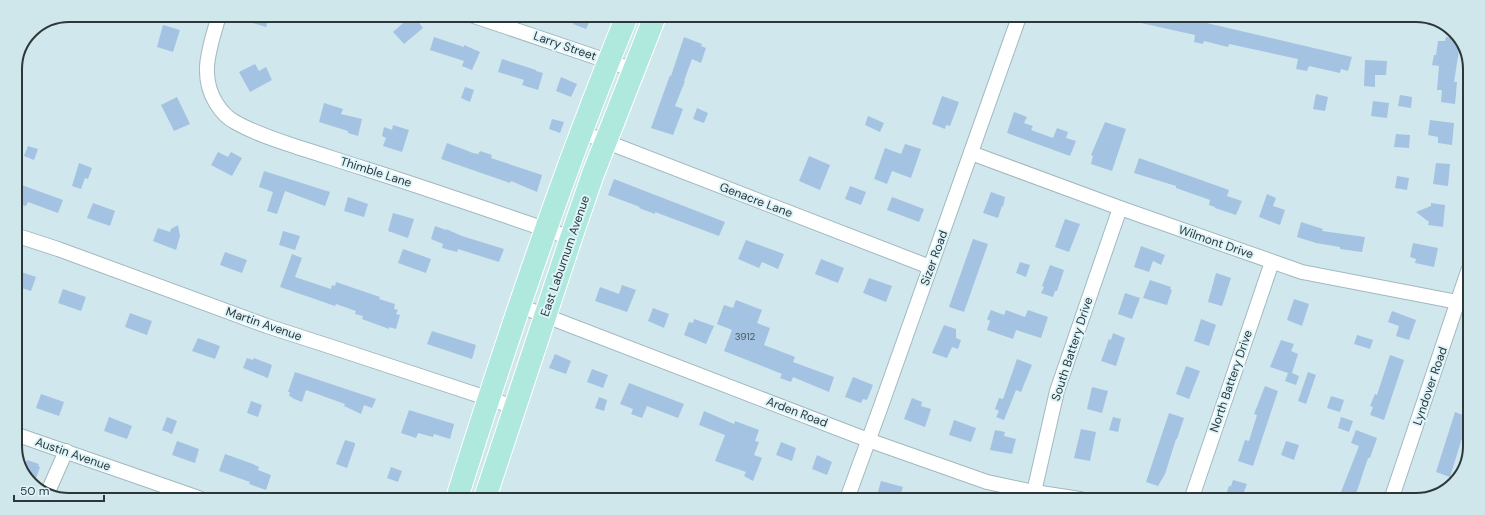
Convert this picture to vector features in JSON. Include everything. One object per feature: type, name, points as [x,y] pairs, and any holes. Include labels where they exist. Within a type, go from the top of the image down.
[{"type":"main road","points":[[459,493],[488,399],[546,230],[581,132],[625,22]]},
{"type":"main road","name":"East Laburnum Avenue","points":[[487,493],[571,238],[606,142],[653,22]]},
{"type":"street","name":"Thimble Lane","points":[[217,22],[207,59],[207,77],[213,98],[224,113],[234,122],[249,130],[282,142],[396,178],[571,238]]},
{"type":"street","name":"Larry Street","points":[[492,22],[634,70]]},
{"type":"street","name":"Sizer Road","points":[[848,493],[1017,22]]},
{"type":"street","name":"Genacre Lane","points":[[581,132],[930,267]]},
{"type":"street","name":"Wilmont Drive","points":[[971,153],[1120,208],[1302,272],[1463,303]]},
{"type":"street","name":"South Battery Drive","points":[[1034,492],[1056,391],[1120,208]]},
{"type":"street","name":"Martin Avenue","points":[[22,237],[267,326],[514,407]]},
{"type":"street","name":"North Battery Drive","points":[[1193,493],[1272,262]]},
{"type":"street","name":"Arden Road","points":[[520,306],[868,440],[987,482],[1041,493]]},
{"type":"street","name":"Lyndover Road","points":[[1394,493],[1463,306]]},
{"type":"street","name":"Austin Avenue","points":[[22,436],[185,493]]},
{"type":"street","points":[[49,489],[66,451]]},
{"type":"building","points":[[250,22],[267,22],[266,27]]},
{"type":"building","points":[[404,22],[418,22],[423,28],[404,44],[393,32]]},
{"type":"building","points":[[574,22],[589,22],[586,29],[573,24]]},
{"type":"building","points":[[1136,22],[1202,22],[1352,57],[1348,71],[1341,69],[1340,73],[1309,66],[1307,71],[1296,69],[1298,59],[1229,44],[1228,47],[1204,41],[1203,44],[1194,42],[1195,35]]},
{"type":"building","points":[[163,25],[180,30],[173,52],[157,47]]},
{"type":"building","points":[[434,37],[464,47],[464,45],[480,52],[472,70],[462,66],[464,61],[430,50]]},
{"type":"building","points":[[684,37],[702,44],[701,46],[706,48],[701,63],[692,59],[675,106],[683,109],[673,135],[651,128]]},
{"type":"building","points":[[1446,37],[1451,38],[1459,51],[1454,82],[1457,82],[1455,104],[1441,102],[1442,90],[1437,90],[1439,66],[1432,65],[1434,55],[1436,55],[1438,41],[1445,41]]},
{"type":"building","points":[[502,59],[543,73],[538,90],[522,85],[524,80],[498,72]]},
{"type":"building","points":[[1365,60],[1387,61],[1386,75],[1375,75],[1375,87],[1364,86]]},
{"type":"building","points":[[255,64],[259,71],[266,67],[272,80],[250,92],[239,72]]},
{"type":"building","points":[[561,77],[577,84],[571,97],[556,91]]},
{"type":"building","points":[[465,87],[474,90],[470,102],[461,98]]},
{"type":"building","points":[[1316,94],[1328,97],[1325,111],[1313,109]]},
{"type":"building","points":[[1400,95],[1412,97],[1411,108],[1398,106]]},
{"type":"building","points":[[942,96],[959,102],[950,126],[946,125],[945,129],[932,124]]},
{"type":"building","points":[[177,97],[190,124],[174,131],[161,105]]},
{"type":"building","points":[[1373,101],[1389,103],[1387,118],[1371,116]]},
{"type":"building","points":[[324,103],[343,109],[341,114],[362,119],[358,136],[348,133],[348,131],[319,122]]},
{"type":"building","points":[[697,108],[708,113],[704,123],[693,119]]},
{"type":"building","points":[[1014,112],[1027,117],[1024,123],[1033,126],[1031,130],[1053,138],[1057,128],[1068,132],[1066,138],[1076,141],[1070,156],[1007,133]]},
{"type":"building","points":[[868,116],[884,123],[880,132],[865,125]]},
{"type":"building","points":[[552,119],[564,122],[560,133],[549,129]]},
{"type":"building","points":[[1430,120],[1454,123],[1452,145],[1438,143],[1438,137],[1428,135]]},
{"type":"building","points":[[1105,122],[1126,129],[1112,171],[1091,164],[1093,156],[1091,155]]},
{"type":"building","points":[[393,125],[409,130],[402,152],[383,146],[386,138],[382,136],[384,127],[392,130]]},
{"type":"building","points":[[1396,134],[1410,135],[1409,148],[1394,147]]},
{"type":"building","points":[[447,143],[473,153],[478,154],[480,151],[492,155],[491,158],[542,175],[537,192],[511,181],[510,183],[441,159]]},
{"type":"building","points":[[905,144],[921,149],[911,178],[892,171],[887,184],[874,179],[885,148],[901,154]]},
{"type":"building","points":[[28,146],[38,149],[34,160],[24,156]]},
{"type":"building","points":[[218,152],[228,157],[231,152],[242,158],[232,176],[211,165]]},
{"type":"building","points":[[809,156],[830,165],[820,190],[799,181]]},
{"type":"building","points":[[1139,158],[1229,190],[1227,196],[1242,201],[1236,215],[1215,208],[1209,205],[1210,200],[1176,188],[1176,186],[1134,173]]},
{"type":"building","points":[[79,163],[92,168],[88,179],[85,178],[81,189],[72,186]]},
{"type":"building","points":[[1436,163],[1450,164],[1448,186],[1433,184]]},
{"type":"building","points":[[264,171],[330,192],[325,206],[285,191],[277,214],[267,211],[273,192],[259,187]]},
{"type":"building","points":[[1397,176],[1409,178],[1407,190],[1395,188]]},
{"type":"building","points":[[614,179],[725,222],[719,236],[655,212],[655,214],[608,195]]},
{"type":"building","points":[[22,185],[63,200],[58,213],[28,202],[26,206],[22,204]]},
{"type":"building","points":[[850,186],[866,192],[861,205],[845,199]]},
{"type":"building","points":[[991,192],[1005,197],[1003,207],[1002,206],[998,218],[983,213]]},
{"type":"building","points":[[1267,194],[1276,198],[1273,206],[1285,210],[1280,225],[1259,217]]},
{"type":"building","points":[[348,197],[368,204],[364,217],[344,211]]},
{"type":"building","points":[[892,197],[924,209],[919,222],[887,210]]},
{"type":"building","points":[[93,203],[115,211],[110,226],[87,218]]},
{"type":"building","points":[[1431,203],[1445,205],[1443,227],[1428,225],[1429,222],[1416,212],[1431,206]]},
{"type":"building","points":[[393,213],[414,219],[408,238],[388,231]]},
{"type":"building","points":[[1065,219],[1080,224],[1069,252],[1055,247]]},
{"type":"building","points":[[1301,222],[1323,229],[1322,231],[1365,237],[1362,252],[1340,249],[1340,247],[1316,243],[1297,237]]},
{"type":"building","points":[[178,225],[180,236],[176,250],[153,241],[158,228],[170,232],[171,229]]},
{"type":"building","points":[[435,226],[504,249],[499,262],[458,249],[457,252],[442,248],[443,244],[431,239]]},
{"type":"building","points":[[283,231],[300,236],[295,250],[279,245]]},
{"type":"building","points":[[973,239],[988,244],[964,312],[949,307]]},
{"type":"building","points":[[746,240],[784,254],[778,269],[762,262],[759,268],[738,259]]},
{"type":"building","points":[[1413,243],[1438,248],[1434,267],[1415,263],[1416,259],[1410,257]]},
{"type":"building","points":[[1141,246],[1165,255],[1161,265],[1153,261],[1149,272],[1134,267]]},
{"type":"building","points":[[403,249],[431,259],[426,273],[398,263]]},
{"type":"building","points":[[225,252],[247,260],[242,273],[220,265]]},
{"type":"building","points":[[292,254],[302,258],[295,277],[331,289],[332,285],[335,286],[336,282],[380,297],[379,299],[395,304],[394,309],[398,310],[396,314],[400,315],[396,329],[389,327],[389,329],[362,319],[363,316],[355,314],[356,311],[336,304],[335,306],[280,287]]},
{"type":"building","points":[[821,259],[844,268],[838,283],[815,274]]},
{"type":"building","points":[[1020,262],[1030,265],[1026,277],[1016,273]]},
{"type":"building","points":[[1050,265],[1064,270],[1057,291],[1055,291],[1053,297],[1041,293]]},
{"type":"building","points":[[22,272],[36,277],[31,291],[22,288]]},
{"type":"building","points":[[1216,273],[1231,278],[1222,306],[1208,302]]},
{"type":"building","points":[[869,278],[892,286],[886,302],[863,293]]},
{"type":"building","points":[[1150,280],[1171,287],[1170,289],[1172,290],[1167,305],[1143,298]]},
{"type":"building","points":[[622,285],[636,290],[627,312],[595,301],[600,287],[619,294]]},
{"type":"building","points":[[63,289],[86,297],[81,311],[58,303]]},
{"type":"building","points":[[1125,293],[1140,298],[1132,319],[1118,314]]},
{"type":"building","points":[[1294,299],[1309,304],[1302,326],[1287,320]]},
{"type":"building","points":[[736,300],[762,310],[757,323],[770,328],[764,345],[795,357],[793,362],[834,377],[829,392],[793,377],[791,382],[780,378],[782,374],[724,351],[732,330],[717,324],[724,305],[733,308]]},
{"type":"building","points":[[653,308],[669,314],[664,328],[648,321]]},
{"type":"building","points":[[991,310],[1004,315],[1006,310],[1025,317],[1028,310],[1048,317],[1041,338],[1016,330],[1013,339],[987,330],[990,321],[987,319]]},
{"type":"building","points":[[1392,311],[1416,320],[1409,340],[1396,336],[1399,326],[1388,322]]},
{"type":"building","points":[[130,313],[152,321],[147,335],[125,327]]},
{"type":"building","points":[[694,319],[714,326],[706,344],[684,335],[689,322],[693,323]]},
{"type":"building","points":[[1201,319],[1216,325],[1209,346],[1194,341]]},
{"type":"building","points":[[944,325],[956,329],[956,338],[961,340],[958,349],[952,347],[947,358],[932,353]]},
{"type":"building","points":[[432,331],[476,345],[472,359],[427,344]]},
{"type":"building","points":[[1113,333],[1125,338],[1116,366],[1101,361],[1109,339],[1111,340]]},
{"type":"building","points":[[1357,335],[1373,340],[1370,349],[1354,344]]},
{"type":"building","points":[[198,338],[220,346],[215,359],[192,351]]},
{"type":"building","points":[[1281,340],[1294,344],[1291,351],[1298,354],[1292,373],[1299,376],[1296,385],[1285,381],[1288,373],[1270,367]]},
{"type":"building","points":[[555,354],[571,361],[566,374],[549,368]]},
{"type":"building","points":[[1390,355],[1404,360],[1384,420],[1370,415],[1373,407],[1370,406],[1375,394],[1377,395]]},
{"type":"building","points":[[247,358],[253,360],[254,358],[272,365],[268,378],[243,368]]},
{"type":"building","points":[[1017,359],[1032,365],[1021,392],[1016,390],[1004,420],[996,417],[999,411],[995,409],[999,398],[1003,399]]},
{"type":"building","points":[[1186,366],[1200,371],[1189,399],[1176,394]]},
{"type":"building","points":[[592,369],[608,375],[603,388],[587,382]]},
{"type":"building","points":[[295,372],[376,399],[372,408],[364,405],[361,414],[344,406],[345,404],[306,390],[302,402],[289,396],[290,392],[288,392]]},
{"type":"building","points":[[1308,372],[1316,375],[1306,404],[1298,401]]},
{"type":"building","points":[[853,377],[873,385],[867,400],[863,399],[861,403],[845,397]]},
{"type":"building","points":[[629,383],[684,404],[678,418],[647,406],[642,418],[631,414],[633,409],[620,404]]},
{"type":"building","points":[[1265,386],[1278,391],[1253,466],[1238,461],[1245,440],[1249,441],[1257,415],[1254,414]]},
{"type":"building","points":[[1092,387],[1108,391],[1102,413],[1087,409]]},
{"type":"building","points":[[41,394],[64,402],[59,416],[36,408]]},
{"type":"building","points":[[1331,396],[1344,400],[1340,412],[1327,408]]},
{"type":"building","points":[[599,397],[607,400],[604,411],[595,408]]},
{"type":"building","points":[[912,398],[922,402],[921,406],[931,409],[925,427],[904,419]]},
{"type":"building","points":[[251,401],[262,405],[258,417],[247,413]]},
{"type":"building","points":[[409,410],[454,424],[450,439],[434,434],[433,437],[418,433],[416,438],[401,433]]},
{"type":"building","points":[[704,411],[734,424],[735,421],[759,430],[755,441],[759,442],[754,455],[762,458],[753,481],[744,476],[746,472],[715,461],[725,435],[699,425]]},
{"type":"building","points":[[1455,412],[1463,415],[1463,435],[1450,477],[1436,472]]},
{"type":"building","points":[[1169,413],[1184,418],[1165,474],[1158,486],[1146,482]]},
{"type":"building","points":[[109,417],[132,426],[127,439],[104,431]]},
{"type":"building","points":[[167,417],[177,421],[172,434],[162,430]]},
{"type":"building","points":[[1113,417],[1121,419],[1118,432],[1109,430]]},
{"type":"building","points":[[1341,417],[1353,421],[1349,432],[1338,428]]},
{"type":"building","points":[[954,420],[976,428],[971,442],[949,435]]},
{"type":"building","points":[[1081,429],[1096,432],[1090,461],[1074,458]]},
{"type":"building","points":[[995,430],[1005,432],[1004,436],[1016,439],[1012,454],[990,450]]},
{"type":"building","points":[[1356,430],[1377,438],[1370,458],[1368,458],[1356,493],[1344,493],[1341,492],[1359,446],[1351,443]]},
{"type":"building","points":[[345,440],[355,443],[347,468],[336,464]]},
{"type":"building","points":[[177,441],[199,449],[195,463],[172,455]]},
{"type":"building","points":[[1286,441],[1299,445],[1294,460],[1281,455]]},
{"type":"building","points":[[781,442],[796,448],[792,461],[776,455]]},
{"type":"building","points":[[225,454],[253,464],[259,467],[258,470],[271,475],[266,490],[249,484],[250,482],[219,471]]},
{"type":"building","points":[[817,455],[832,462],[827,475],[812,469]]},
{"type":"building","points":[[27,460],[39,464],[38,466],[40,467],[36,479],[28,469],[26,462]]},
{"type":"building","points":[[391,467],[402,471],[398,482],[387,478]]},
{"type":"building","points":[[1233,480],[1247,484],[1244,493],[1226,493],[1229,486],[1231,486]]},
{"type":"building","points":[[881,481],[903,487],[901,493],[878,493]]}]
